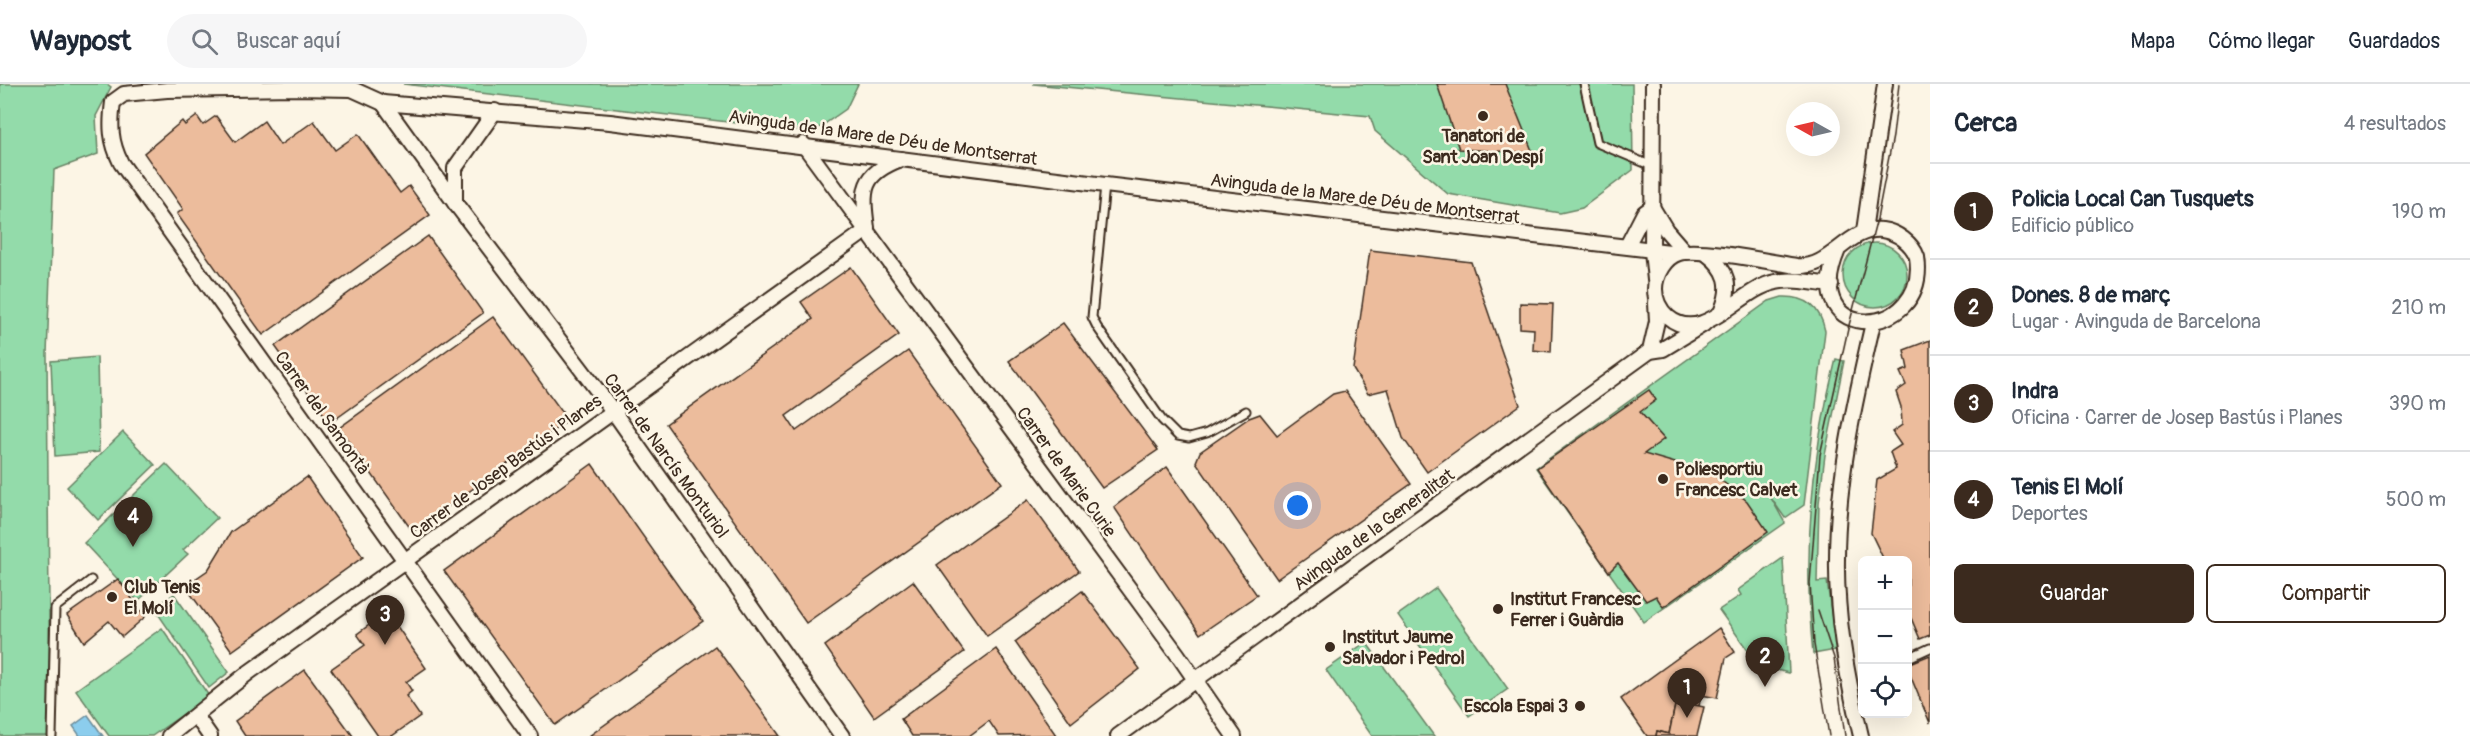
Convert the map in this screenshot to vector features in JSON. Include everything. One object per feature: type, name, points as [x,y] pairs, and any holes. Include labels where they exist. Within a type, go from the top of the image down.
[{"type":"street","points":[[1650,351],[1657,321],[1652,250],[1653,84]]},
{"type":"street","points":[[1864,231],[1885,84]]},
{"type":"street","name":"Avinguda de la Mare de Déu de Montserrat","points":[[113,102],[124,94],[167,90],[332,86],[352,88],[383,103],[495,111],[804,144],[1105,185],[1611,247],[1627,246],[1682,253]]},
{"type":"street","name":"Carrer del Samontà","points":[[113,102],[110,124],[112,145],[121,163],[530,736]]},
{"type":"street","name":"Carrer de Narcís Monturiol","points":[[383,103],[613,411],[842,736]]},
{"type":"street","points":[[455,202],[455,168],[495,111]]},
{"type":"street","name":"Carrer de Marie Curie","points":[[804,144],[1196,680],[1234,736]]},
{"type":"street","name":"Carrer de Marie Curie","points":[[867,230],[863,195],[867,182],[880,167],[903,159]]},
{"type":"street","points":[[1627,246],[1644,213],[1652,207]]},
{"type":"street","points":[[1652,207],[1682,253]]},
{"type":"street","name":"Carrer de Josep Bastús i Planes","points":[[169,736],[248,673],[867,230]]},
{"type":"street","points":[[1655,283],[1660,269],[1682,253],[1802,266],[1812,265],[1838,250],[1849,238],[1864,231],[1883,230],[1901,237],[1915,250],[1926,287],[1904,314],[1890,321],[1873,323],[1858,320],[1845,312],[1836,299],[1831,285],[1831,267],[1838,250]]},
{"type":"street","points":[[1707,254],[1720,264],[1728,279],[1729,295],[1722,310]]},
{"type":"street","points":[[1655,298],[1662,312],[1674,322],[1689,326],[1704,324],[1722,310],[1775,282],[1831,285]]},
{"type":"street","points":[[1861,736],[1857,694],[1841,619],[1837,543],[1849,433],[1873,323]]},
{"type":"street","name":"Avinguda de la Generalitat","points":[[1118,736],[1650,351],[1663,349],[1704,324]]},
{"type":"street","points":[[196,716],[210,736]]},
{"type":"lane","points":[[1584,84],[1597,143],[1652,166]]},
{"type":"lane","points":[[1105,185],[1092,316],[1097,327],[1162,420],[1178,436],[1189,438],[1207,433],[1246,411]]},
{"type":"lane","points":[[52,736],[55,608],[90,580]]},
{"type":"lane","points":[[1912,655],[1930,648]]},
{"type":"green space","points":[[0,84],[107,84],[111,87],[96,116],[98,154],[54,170],[47,354],[50,736],[0,736]]},
{"type":"green space","points":[[403,84],[858,84],[846,109],[813,132]]},
{"type":"green space","points":[[1033,84],[1632,84],[1633,170],[1582,208],[1560,213],[1448,194],[1375,131],[1370,116]]},
{"type":"green space","points":[[1869,243],[1881,243],[1898,252],[1905,263],[1907,275],[1905,287],[1898,298],[1881,307],[1869,307],[1857,302],[1848,293],[1843,281],[1843,269],[1848,257],[1857,248]]},
{"type":"green space","name":"Poliesportiu Francesc Calvet","points":[[1782,297],[1799,299],[1811,305],[1820,315],[1825,331],[1804,505],[1785,518],[1771,498],[1785,523],[1644,622],[1536,468],[1769,301]]},
{"type":"green space","points":[[97,357],[99,452],[55,456],[51,361]]},
{"type":"green space","points":[[1836,359],[1844,361],[1825,455],[1819,503],[1817,582],[1827,581],[1836,650],[1813,654],[1809,579],[1811,505],[1820,432]]},
{"type":"green space","points":[[123,432],[155,465],[98,520],[67,487]]},
{"type":"green space","points":[[166,464],[217,518],[183,550],[188,554],[138,601],[84,543]]},
{"type":"green space","points":[[1783,558],[1789,673],[1759,666],[1719,610],[1741,595],[1738,590]]},
{"type":"green space","points":[[1436,588],[1508,689],[1469,716],[1398,615]]},
{"type":"green space","points":[[174,594],[229,672],[209,688],[154,608]]},
{"type":"green space","points":[[162,628],[209,696],[152,736],[109,736],[76,690]]},
{"type":"green space","points":[[1366,642],[1434,736],[1372,736],[1326,670]]},
{"type":"water","points":[[88,715],[103,736],[80,736],[73,726]]},
{"type":"building","name":"Tanatori de Sant Joan Despí","points":[[1437,84],[1505,84],[1533,153],[1459,149]]},
{"type":"building","points":[[197,116],[203,125],[216,116],[235,142],[264,121],[280,145],[314,121],[335,150],[358,134],[400,193],[409,186],[430,215],[263,335],[177,214],[183,209],[144,153],[182,121],[185,125]]},
{"type":"building","points":[[428,236],[483,313],[330,423],[275,346]]},
{"type":"building","points":[[1370,250],[1471,262],[1520,405],[1427,472],[1403,438],[1388,389],[1368,394],[1353,369]]},
{"type":"building","points":[[851,267],[899,335],[786,416],[796,431],[908,351],[1002,483],[806,623],[666,424],[813,319],[801,302]]},
{"type":"building","points":[[1520,303],[1553,304],[1551,352],[1533,350],[1534,329],[1520,328]]},
{"type":"building","points":[[493,317],[568,420],[413,532],[339,428]]},
{"type":"building","points":[[1063,323],[1158,450],[1102,488],[1009,361]]},
{"type":"building","points":[[1930,340],[1930,635],[1920,639],[1912,620],[1912,556],[1882,556],[1871,533],[1877,480],[1896,469],[1890,452],[1901,445],[1892,432],[1902,425],[1901,407],[1896,392],[1906,385],[1900,372],[1908,369],[1904,350]]},
{"type":"building","points":[[1649,390],[1656,400],[1640,412],[1664,439],[1644,454],[1713,474],[1747,501],[1768,532],[1663,607],[1656,596],[1646,601],[1618,563],[1609,572],[1537,468]]},
{"type":"building","points":[[1345,391],[1411,484],[1277,579],[1196,462],[1200,452],[1249,418],[1260,414],[1277,435],[1333,394]]},
{"type":"building","points":[[592,464],[703,621],[555,725],[444,571]]},
{"type":"building","points":[[1167,467],[1257,595],[1200,634],[1114,507]]},
{"type":"building","points":[[307,477],[363,557],[232,651],[185,586],[208,570],[231,532]]},
{"type":"building","points":[[1028,500],[1079,571],[987,636],[937,565]]},
{"type":"building","name":"Club Tenis El Molí","points":[[118,579],[145,617],[122,637],[109,621],[84,642],[67,615]]},
{"type":"building","points":[[913,581],[964,652],[874,717],[825,646]]},
{"type":"building","points":[[1082,591],[1140,669],[1071,723],[1015,642]]},
{"type":"building","points":[[387,612],[426,668],[406,682],[412,691],[406,696],[420,716],[392,736],[378,736],[331,669],[365,645],[357,634]]},
{"type":"building","points":[[1719,628],[1735,652],[1726,658],[1717,698],[1701,695],[1699,706],[1676,701],[1669,734],[1657,731],[1656,736],[1647,736],[1621,699]]},
{"type":"building","points":[[715,646],[780,736],[589,736]]},
{"type":"building","points":[[996,649],[1056,735],[999,736],[989,721],[969,736],[912,736],[901,719]]},
{"type":"building","points":[[1930,655],[1930,723],[1912,680],[1912,662]]},
{"type":"building","points":[[305,670],[353,736],[245,736],[235,721]]},
{"type":"building","points":[[1676,701],[1704,707],[1697,736],[1656,736],[1657,731],[1669,734]]},
{"type":"tram line","points":[[1829,736],[1814,644],[1810,583],[1820,455],[1848,329],[1877,219],[1893,136],[1899,84]]},
{"type":"tram line","points":[[1818,610],[1834,658],[1845,736]]},
{"type":"place","name":"Tanatori de Sant Joan Despí","points":[[1483,116]]},
{"type":"place","name":"Poliesportiu Francesc Calvet","points":[[1663,479]]},
{"type":"place","name":"Tenis El Molí","points":[[133,547]]},
{"type":"place","name":"Club Tenis El Molí","points":[[112,597]]},
{"type":"place","name":"Institut Francesc Ferrer i Guàrdia","points":[[1498,609]]},
{"type":"place","name":"Indra","points":[[385,645]]},
{"type":"place","name":"Institut Jaume Salvador i Pedrol","points":[[1330,647]]},
{"type":"place","name":"Dones. 8 de març","points":[[1765,687]]},
{"type":"place","name":"Escola Espai 3","points":[[1580,706]]},
{"type":"place","name":"Policia Local Can Tusquets","points":[[1687,718]]}]
